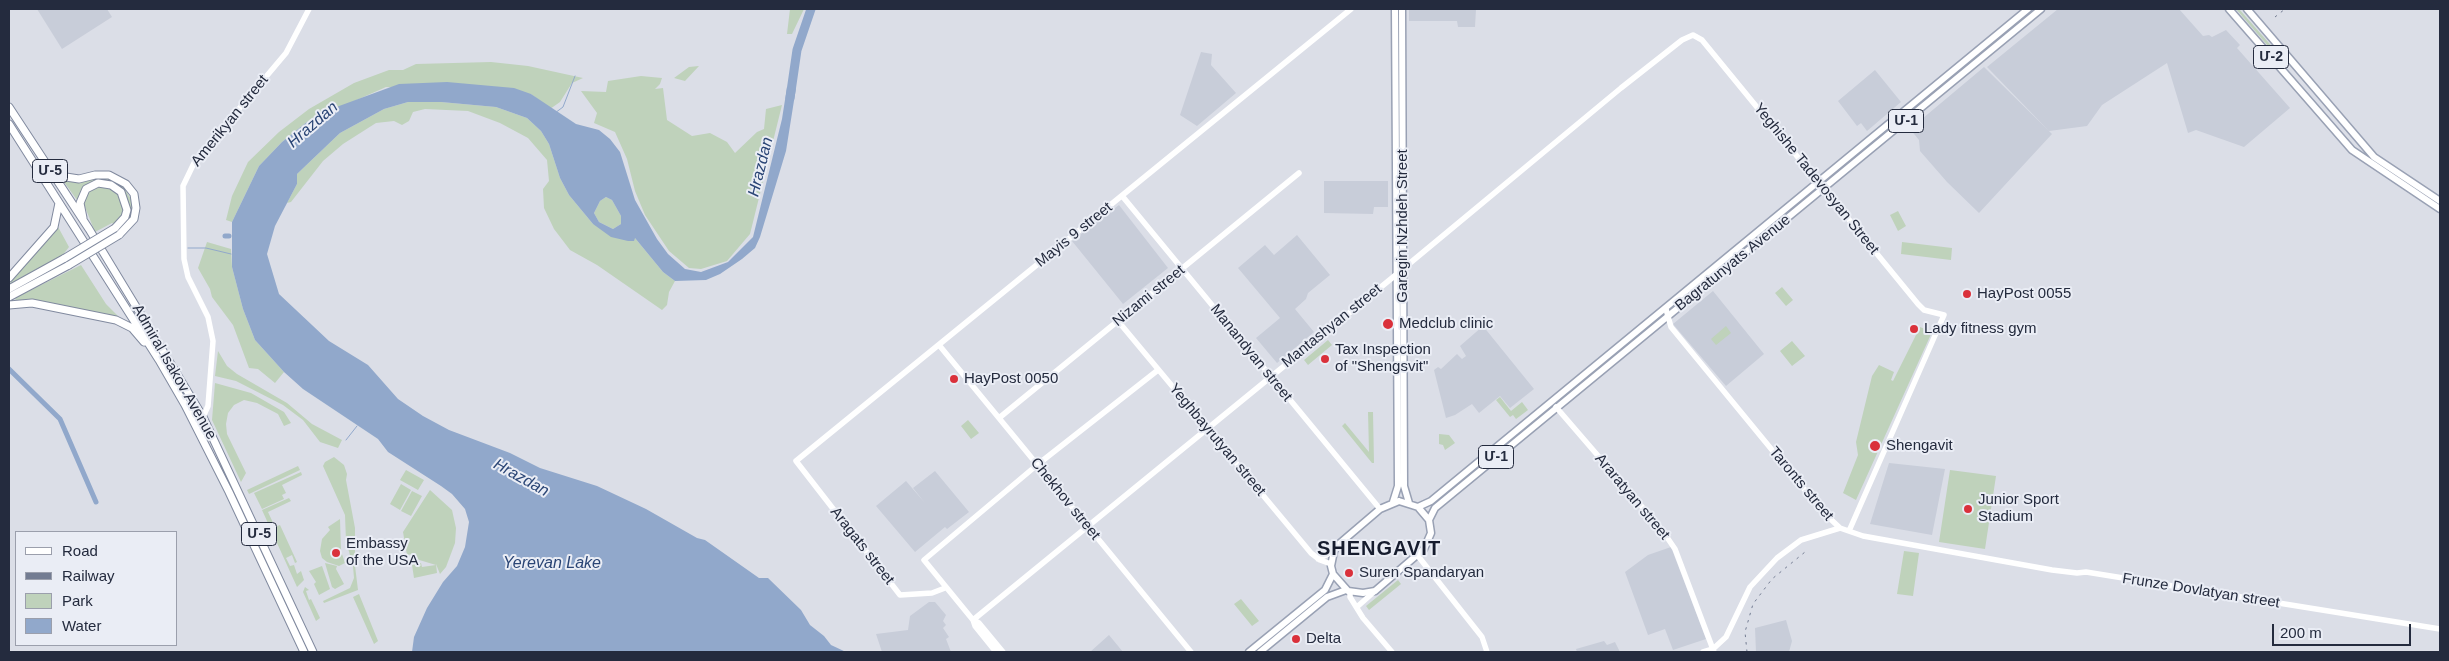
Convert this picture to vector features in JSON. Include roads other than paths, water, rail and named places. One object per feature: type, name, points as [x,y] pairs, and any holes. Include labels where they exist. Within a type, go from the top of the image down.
[{"type":"highway","name":"Admiral Isakov Avenue","points":[[9,107],[89,230],[202,417],[313,652]]},
{"type":"highway","name":"Admiral Isakov Avenue","points":[[9,124],[159,360],[194,422],[304,652]]},
{"type":"highway","points":[[9,289],[119,235],[134,219],[136,208],[134,194],[126,184],[108,175],[95,175],[79,179],[66,177],[54,170],[38,153]]},
{"type":"highway","points":[[9,298],[67,262],[115,228],[126,217],[127,210],[124,198],[114,186],[98,183],[86,189],[81,198],[82,215],[89,230]]},
{"type":"highway","points":[[9,278],[54,227],[59,202]]},
{"type":"highway","points":[[9,305],[32,303],[116,320],[132,328],[159,360]]},
{"type":"main road","name":"Garegin Nzhdeh Street","points":[[1392,502],[1398,486],[1395,9]]},
{"type":"main road","name":"Garegin Nzhdeh Street","points":[[1402,9],[1404,486],[1409,503]]},
{"type":"main road","name":"Bagratunyats Avenue","points":[[1418,507],[1431,501],[2028,9]]},
{"type":"main road","name":"Bagratunyats Avenue","points":[[1429,520],[1435,508],[1556,407],[2042,9]]},
{"type":"main road","name":"Մ-2","points":[[2230,9],[2352,150],[2440,209]]},
{"type":"main road","name":"Մ-2","points":[[2247,9],[2374,157],[2440,200]]},
{"type":"main road","points":[[2313,105],[2321,105],[2322,96]]},
{"type":"main road","points":[[2352,150],[2360,148],[2361,143]]},
{"type":"main road","points":[[1260,652],[1327,597],[1348,591],[1363,593],[1375,591],[1418,556],[1428,543],[1431,533],[1429,520],[1418,507],[1409,503],[1392,502],[1380,509],[1339,544],[1334,551],[1331,564],[1333,574],[1348,591]]},
{"type":"main road","points":[[1249,652],[1325,590],[1333,574]]},
{"type":"street","name":"Amerikyan street","points":[[202,417],[208,406],[213,341],[208,317],[188,278],[184,259],[183,186],[195,161],[286,53],[309,9]]},
{"type":"street","name":"Mayis 9 street","points":[[796,461],[1123,197],[1172,153],[1351,9]]},
{"type":"street","name":"Mantashyan street","points":[[973,620],[1397,274],[1621,88],[1682,40],[1693,35]]},
{"type":"street","name":"Yeghishe Tadevosyan Street","points":[[1693,35],[1702,40],[1918,304],[1924,310],[1944,315],[1849,531]]},
{"type":"street","name":"Nizami street","points":[[998,418],[1299,173]]},
{"type":"street","name":"Manandyan street","points":[[1123,197],[1380,509]]},
{"type":"street","points":[[1666,309],[1667,317]]},
{"type":"street","name":"Taronts street","points":[[1667,317],[1671,327],[1725,394],[1823,512],[1840,528],[1950,552],[2052,570],[2081,572]]},
{"type":"street","name":"Yeghbayrutyan street","points":[[1118,321],[1318,558],[1331,564]]},
{"type":"street","name":"Chekhov street","points":[[939,345],[1191,652]]},
{"type":"street","points":[[1003,652],[979,623],[973,620],[945,588],[924,560],[1037,465],[1158,370]]},
{"type":"street","name":"Araratyan street","points":[[1556,407],[1662,530],[1676,549],[1713,651]]},
{"type":"street","points":[[194,422],[202,417]]},
{"type":"street","name":"Aragats street","points":[[796,461],[900,595],[932,593],[945,588]]},
{"type":"street","points":[[1703,652],[1713,651],[1730,631],[1755,580],[1772,562],[1801,540],[1840,528]]},
{"type":"street","points":[[1318,558],[1334,551]]},
{"type":"street","points":[[1418,556],[1482,637],[1487,652]]},
{"type":"street","name":"Frunze Dovlatyan street","points":[[2081,572],[2440,628]]},
{"type":"street","points":[[1348,591],[1363,618],[1392,652]]},
{"type":"street","points":[[1358,606],[1375,591]]},
{"type":"street","points":[[973,620],[975,626],[996,652]]},
{"type":"water","name":"Yerevan Lake","points":[[447,82],[514,88],[531,94],[576,124],[599,130],[610,139],[620,152],[635,200],[657,239],[668,254],[685,269],[701,272],[728,262],[753,237],[782,119],[787,87],[796,88],[786,151],[755,248],[720,274],[706,280],[675,281],[663,272],[635,238],[634,241],[628,241],[611,237],[593,224],[569,195],[560,178],[549,144],[541,131],[527,118],[496,107],[441,102],[408,102],[384,109],[340,133],[297,174],[297,184],[275,226],[267,254],[279,294],[329,341],[368,365],[398,399],[423,416],[449,430],[510,453],[540,468],[597,486],[646,509],[697,538],[705,540],[759,578],[768,578],[801,610],[810,625],[824,636],[831,645],[846,652],[412,652],[414,637],[427,608],[443,582],[457,566],[465,547],[469,522],[465,509],[452,494],[388,452],[378,439],[303,389],[284,372],[255,340],[243,309],[232,267],[232,222],[259,166],[282,142],[307,122],[331,109],[399,84]],"holes":[[[606,197],[612,200],[621,216],[621,224],[613,229],[599,222],[594,213],[600,201]]]},
{"type":"waterway","name":"Hrazdan","points":[[790,98],[797,50],[811,9]]},
{"type":"waterway","points":[[555,113],[563,107],[575,76]]},
{"type":"waterway","points":[[188,248],[206,248],[231,254]]},
{"type":"waterway","points":[[9,369],[60,419],[96,502]]},
{"type":"waterway","points":[[346,440],[357,426]]},
{"type":"railway","points":[[2275,17],[2285,9]]},
{"type":"railway","points":[[1747,652],[1745,632],[1753,604],[1772,579],[1805,552]]},
{"type":"place","name":"HayPost 0055","points":[[1967,294]]},
{"type":"place","name":"Medclub clinic","points":[[1388,324]]},
{"type":"place","name":"Lady fitness gym","points":[[1914,329]]},
{"type":"place","name":"Tax Inspection of \"Shengsvit\"","points":[[1325,359]]},
{"type":"place","name":"HayPost 0050","points":[[954,379]]},
{"type":"place","name":"Shengavit","points":[[1875,446]]},
{"type":"place","name":"Junior Sport Stadium","points":[[1968,509]]},
{"type":"place","name":"Embassy of the USA","points":[[336,553]]},
{"type":"place","name":"Suren Spandaryan","points":[[1349,573]]},
{"type":"place","name":"Delta","points":[[1296,639]]},
{"type":"district","name":"SHENGAVIT","points":[[1379,549]]}]
